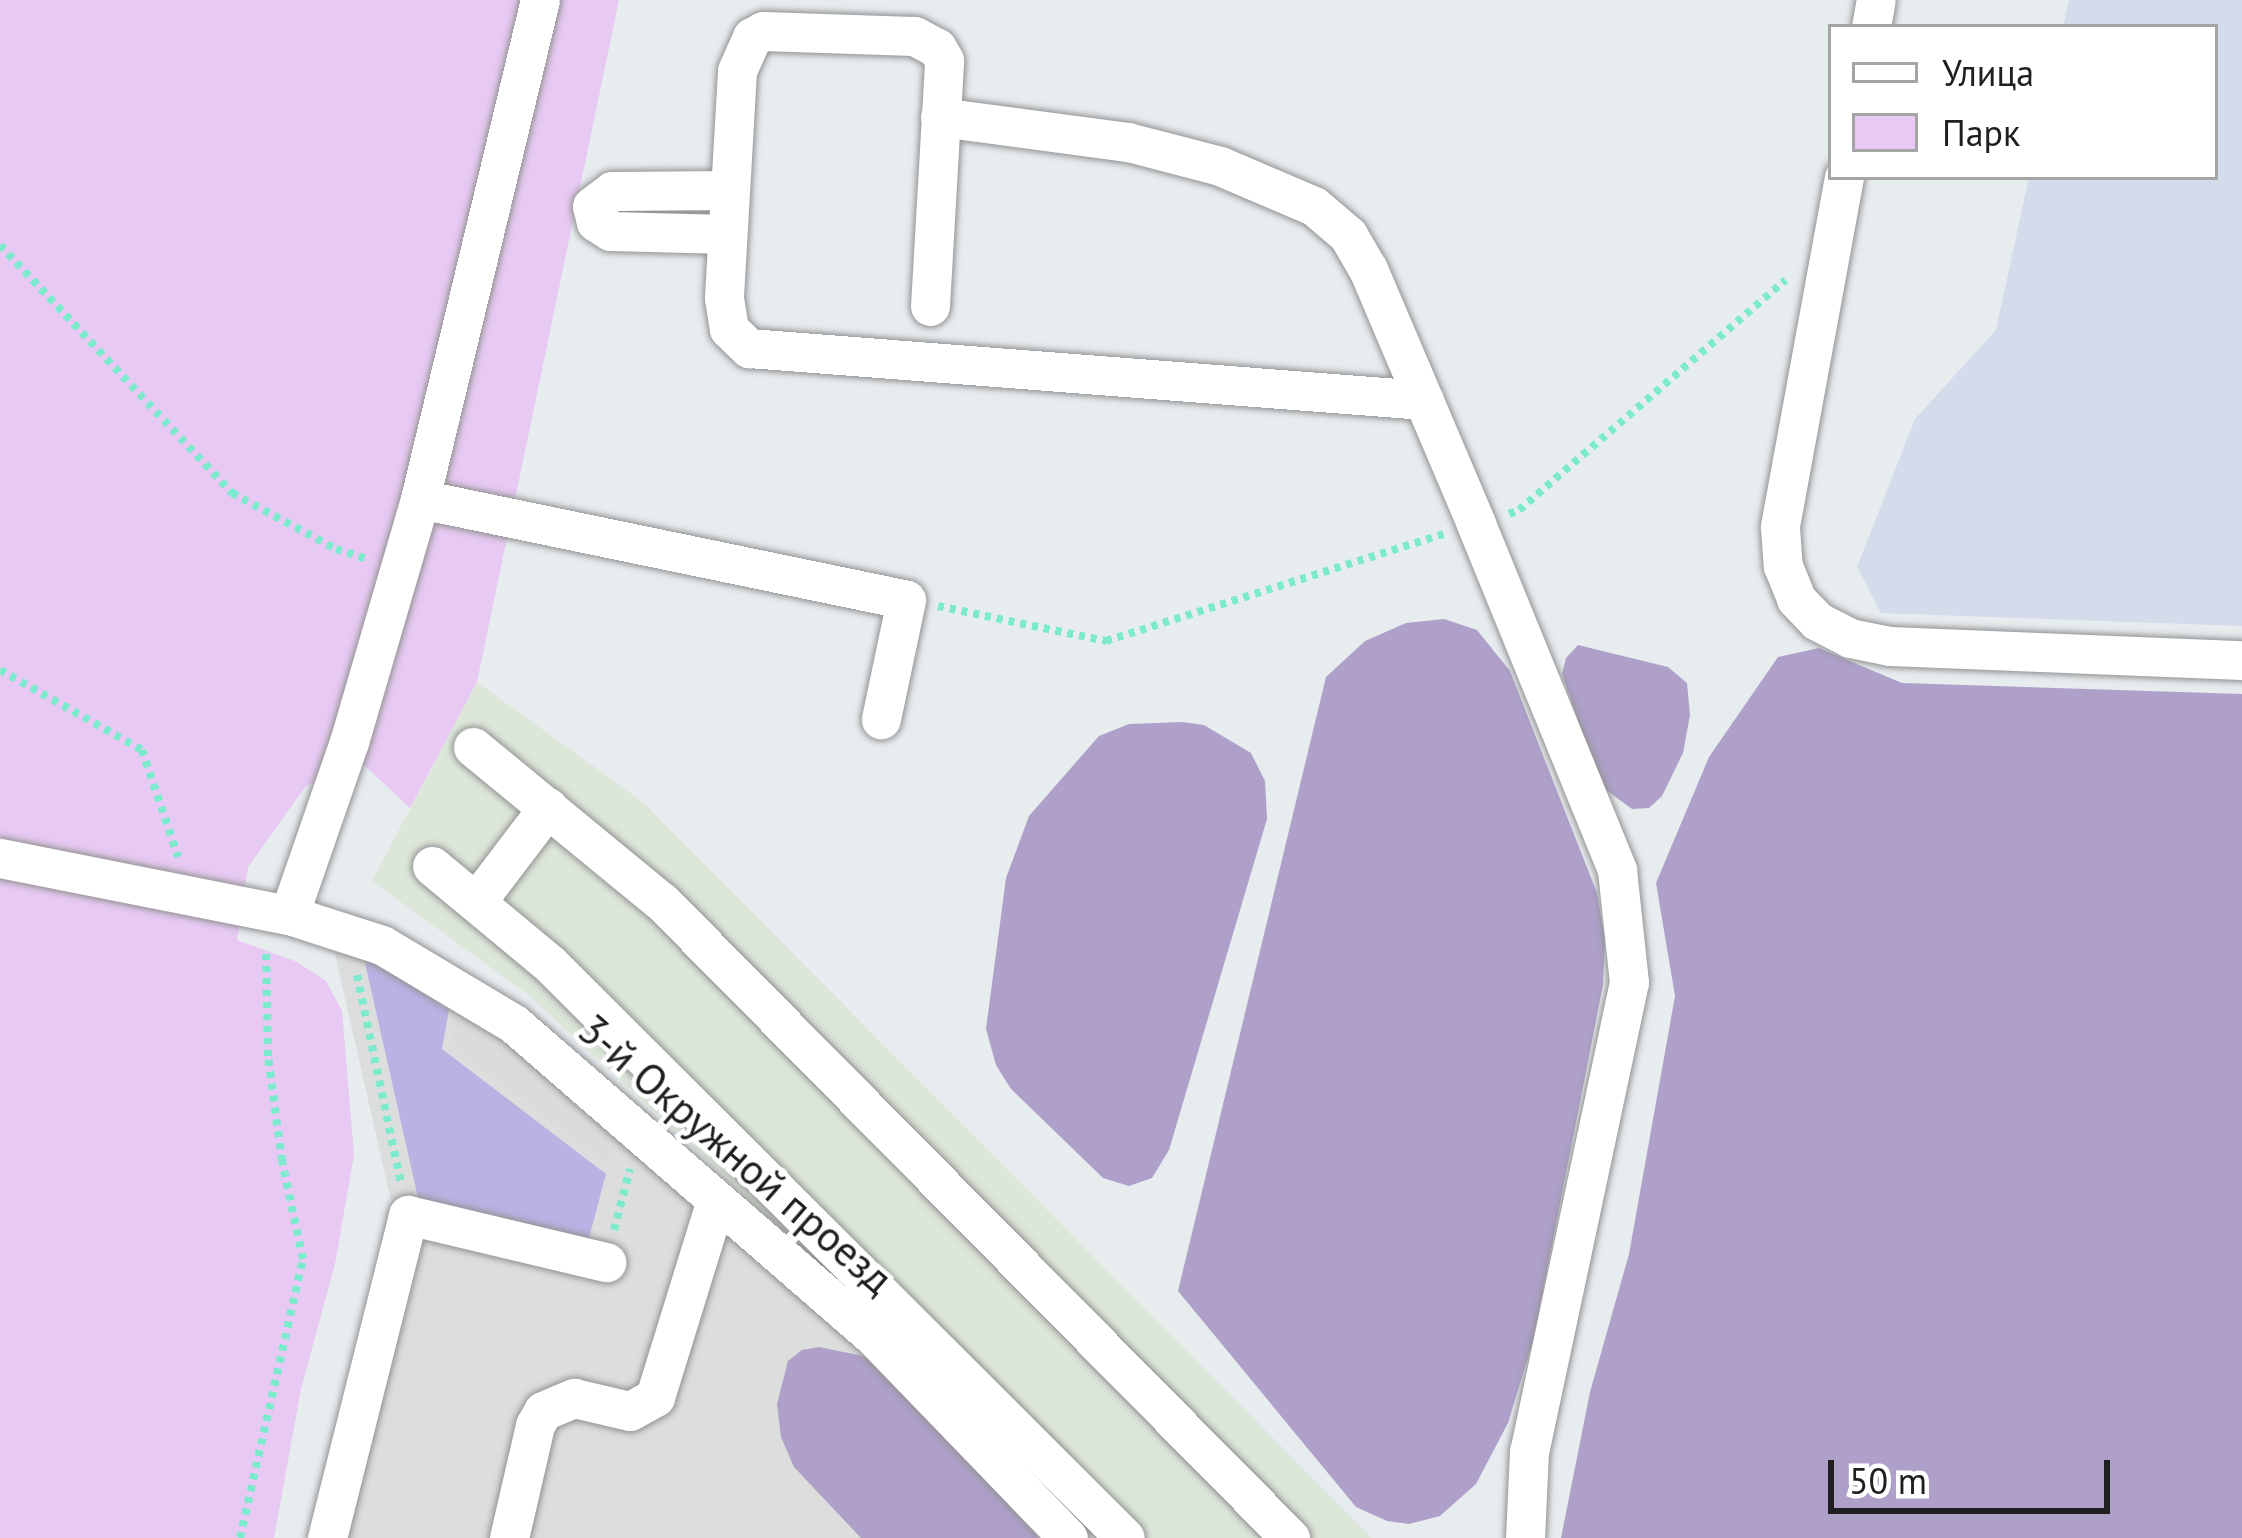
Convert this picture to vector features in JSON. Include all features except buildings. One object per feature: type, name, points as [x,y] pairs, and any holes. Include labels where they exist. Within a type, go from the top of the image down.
[{"type":"street","points":[[277,913],[349,742],[420,499],[539,0]]},
{"type":"street","points":[[930,306],[944,60],[929,40],[763,32],[740,56],[724,298],[729,329],[749,348],[1424,400]]},
{"type":"street","points":[[940,117],[1128,142],[1220,166],[1314,206],[1348,235],[1368,269],[1477,524],[1617,870],[1629,982],[1529,1451],[1525,1538]]},
{"type":"street","points":[[1843,180],[1780,526],[1796,599],[1817,621],[1850,638],[1890,646],[2242,659]]},
{"type":"street","points":[[728,234],[610,231],[596,222],[592,206],[612,191],[730,190]]},
{"type":"street","points":[[420,499],[906,600],[881,719]]},
{"type":"street","points":[[472,747],[662,902],[1289,1538]]},
{"type":"street","points":[[476,902],[548,807]]},
{"type":"street","name":"3-й Окружной проезд","points":[[0,858],[277,913],[348,934],[382,945],[514,1024],[874,1337],[1068,1538]]},
{"type":"street","points":[[432,866],[550,964],[1125,1538]]},
{"type":"street","points":[[508,1538],[535,1425],[543,1411],[556,1400],[574,1398],[630,1411],[656,1397],[716,1200]]},
{"type":"street","points":[[327,1538],[407,1215],[606,1262]]},
{"type":"path","points":[[906,600],[1106,640],[1520,510],[1832,240]]},
{"type":"path","points":[[0,245],[232,493],[336,549],[399,569]]},
{"type":"path","points":[[0,670],[142,750],[192,898]]},
{"type":"path","points":[[240,1538],[303,1259],[282,1162],[268,1056],[277,913]]},
{"type":"path","points":[[348,934],[407,1215]]},
{"type":"shaded area","points":[[2069,0],[2242,0],[2242,626],[1881,613],[1857,567],[1915,419],[1996,330],[2028,180],[2218,180],[2218,24],[2064,24]]},
{"type":"shaded area","points":[[1444,619],[1477,630],[1510,671],[1597,893],[1605,939],[1603,985],[1533,1341],[1508,1423],[1476,1484],[1440,1516],[1409,1524],[1387,1521],[1356,1507],[1178,1291],[1326,677],[1365,641],[1406,623]]},
{"type":"shaded area","points":[[1578,645],[1668,667],[1687,683],[1690,715],[1683,753],[1662,796],[1649,808],[1632,809],[1606,790],[1596,773],[1562,674],[1566,658]]},
{"type":"shaded area","points":[[1819,648],[1902,683],[2242,694],[2242,1538],[1561,1538],[1590,1392],[1629,1254],[1675,996],[1656,883],[1709,757],[1778,657]]},
{"type":"shaded area","points":[[477,682],[644,803],[1372,1538],[1094,1538],[890,1330],[527,994],[372,881]]},
{"type":"shaded area","points":[[1129,724],[1204,725],[1251,753],[1265,781],[1267,819],[1169,1150],[1152,1178],[1129,1186],[1103,1178],[1011,1089],[996,1065],[986,1029],[1006,878],[1029,816],[1099,736]]},
{"type":"shaded area","points":[[358,916],[526,1016],[1073,1538],[310,1538],[394,1214],[332,941]]},
{"type":"shaded area","points":[[363,954],[449,1010],[442,1049],[606,1174],[588,1242],[419,1202]]},
{"type":"shaded area","points":[[456,1017],[616,1135],[608,1165],[450,1046]]},
{"type":"shaded area","points":[[819,1347],[863,1356],[884,1368],[1039,1538],[861,1538],[794,1467],[781,1437],[777,1404],[788,1361],[802,1350]]},
{"type":"green space","points":[[0,0],[619,0],[477,682],[410,808],[364,765],[306,786],[248,867],[237,940],[295,961],[326,981],[342,1011],[354,1155],[335,1264],[301,1389],[274,1538],[0,1538]]}]
